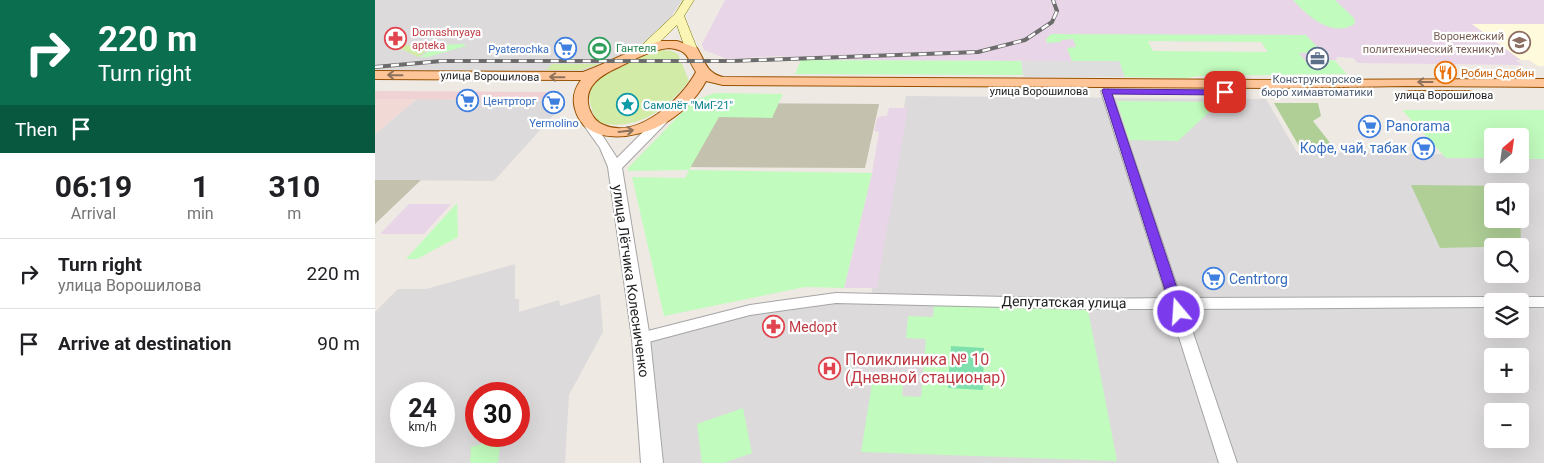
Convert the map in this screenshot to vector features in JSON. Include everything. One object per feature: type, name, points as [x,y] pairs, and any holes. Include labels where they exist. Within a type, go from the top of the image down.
[{"type":"main road","points":[[646,48],[679,16],[689,0]]},
{"type":"main road","points":[[679,16],[703,74]]},
{"type":"main road","name":"улица Ворошилова","points":[[375,75],[584,76],[605,69],[646,48],[661,44],[675,44],[692,50]]},
{"type":"main road","name":"улица Ворошилова","points":[[375,86],[557,88],[570,92],[580,98],[585,84],[605,69]]},
{"type":"main road","name":"улица Ворошилова","points":[[589,124],[611,132],[639,129],[663,118],[697,86],[703,74],[715,80],[729,81],[1275,84],[1544,83]]},
{"type":"main road","points":[[1465,82],[1481,95]]},
{"type":"main road","name":"улица Ворошилова","points":[[685,99],[708,91],[729,90],[1544,94]]},
{"type":"main road","points":[[580,98],[582,111],[589,124]]},
{"type":"street","points":[[1106,91],[1228,463]]},
{"type":"street","name":"улица Лётчика Колесниченко","points":[[652,463],[641,338],[615,167],[663,118]]},
{"type":"street","points":[[589,124],[607,148],[615,167]]},
{"type":"street","name":"Депутатская улица","points":[[641,338],[750,310],[836,298],[1091,304],[1175,302],[1484,302]]},
{"type":"street","points":[[1529,302],[1544,302]]},
{"type":"shaded area","points":[[375,0],[682,0],[654,40],[600,68],[578,74],[375,72]]},
{"type":"shaded area","points":[[725,0],[1544,0],[1544,24],[1472,24],[1521,60],[1516,60],[1523,65],[1358,63],[1353,58],[1336,57],[1337,60],[1329,60],[1331,63],[1307,63],[1269,52],[1261,42],[1148,41],[1119,61],[785,60],[782,56],[727,59],[704,50],[702,44]]},
{"type":"shaded area","name":"Воронежский политехнический техникум","points":[[1472,24],[1544,24],[1544,66],[1538,66],[1529,60],[1521,60]]},
{"type":"shaded area","points":[[1021,61],[1119,61],[1125,77],[1026,77],[1023,75]]},
{"type":"shaded area","points":[[375,91],[553,92],[559,100],[375,99]]},
{"type":"shaded area","points":[[906,96],[1266,99],[1297,152],[1484,155],[1484,173],[1529,173],[1529,155],[1544,156],[1544,463],[661,463],[648,342],[749,314],[835,302],[870,302]]},
{"type":"shaded area","points":[[375,99],[417,99],[375,134]]},
{"type":"shaded area","points":[[417,99],[559,100],[560,108],[494,181],[375,180],[375,134]]},
{"type":"shaded area","points":[[711,103],[879,104],[865,168],[676,167]]},
{"type":"shaded area","points":[[889,108],[908,108],[877,288],[844,288],[872,173],[879,132],[874,131],[877,119],[881,116],[887,116]]},
{"type":"shaded area","points":[[375,180],[421,180],[375,224]]},
{"type":"shaded area","points":[[409,204],[451,204],[424,234],[380,234]]},
{"type":"shaded area","points":[[515,264],[515,299],[519,299],[519,312],[559,300],[560,306],[600,294],[603,332],[569,395],[565,463],[375,463],[375,312],[398,289],[426,289]]},
{"type":"green space","points":[[1293,0],[1335,0],[1354,18],[1355,24],[1346,28],[1329,27],[1313,18]]},
{"type":"green space","points":[[1051,34],[1306,35],[1323,53],[1299,53],[1307,63],[1330,63],[1328,60],[1334,60],[1347,74],[1198,76],[1186,78],[1125,77],[1119,61],[1072,61],[1067,48],[1076,47],[1073,39],[1047,43],[1046,39]],"holes":[[[1148,41],[1261,42],[1268,52],[1153,51]]]},
{"type":"green space","points":[[463,44],[466,46],[428,57],[420,57],[431,50],[433,45]]},
{"type":"green space","points":[[400,45],[430,45],[429,49],[418,57],[402,49]]},
{"type":"green space","points":[[660,50],[672,51],[678,54],[689,81],[670,101],[650,116],[627,124],[599,123],[593,113],[590,98],[590,91],[597,81],[607,73],[639,56]]},
{"type":"green space","points":[[801,60],[1021,61],[1023,75],[795,74]]},
{"type":"green space","points":[[552,64],[600,64],[580,70],[546,70]]},
{"type":"green space","points":[[715,93],[783,94],[772,118],[719,117],[689,170],[628,171],[628,168],[693,101]]},
{"type":"green space","points":[[1117,101],[1220,102],[1178,141],[1129,140]]},
{"type":"green space","points":[[1274,103],[1318,103],[1321,116],[1313,121],[1334,148],[1300,148]]},
{"type":"green space","points":[[1402,110],[1544,110],[1544,159],[1529,159],[1529,128],[1484,128],[1484,158],[1446,158]]},
{"type":"green space","points":[[689,170],[872,173],[844,288],[805,287],[664,316],[632,177],[685,178]]},
{"type":"green space","points":[[1411,185],[1484,186],[1484,228],[1521,228],[1521,238],[1484,238],[1484,247],[1440,248]]},
{"type":"green space","points":[[457,203],[458,237],[417,259],[406,259]]},
{"type":"green space","points":[[934,305],[1088,310],[1117,461],[861,452],[872,384],[903,384],[902,396],[921,397],[926,339],[906,338],[908,316],[933,317]]},
{"type":"green space","points":[[951,346],[984,348],[983,390],[948,388]]},
{"type":"green space","points":[[743,408],[752,453],[724,463],[702,463],[697,424]]},
{"type":"green space","points":[[471,447],[500,447],[498,463],[470,463]]},
{"type":"railway","points":[[375,67],[441,61],[733,61],[978,52],[1025,40],[1052,22],[1057,11],[1053,0]]},
{"type":"place","name":"Domashnyaya apteka","points":[[396,38]]},
{"type":"place","name":"Воронежский политехнический техникум","points":[[1520,42]]},
{"type":"place","name":"Гантеля","points":[[600,48]]},
{"type":"place","name":"Pyaterochka","points":[[565,49]]},
{"type":"place","name":"Конструкторское бюро химавтоматики","points":[[1317,58]]},
{"type":"place","name":"Робин Сдобин","points":[[1445,73]]},
{"type":"place","name":"Центрторг","points":[[467,101]]},
{"type":"place","name":"Yermolino","points":[[554,102]]},
{"type":"place","name":"Самолёт \"МиГ-21\"","points":[[627,105]]},
{"type":"place","name":"Panorama","points":[[1370,126]]},
{"type":"place","name":"Кофе, чай, табак","points":[[1423,148]]},
{"type":"place","name":"Centrtorg","points":[[1213,279]]},
{"type":"place","name":"Medopt","points":[[773,327]]},
{"type":"place","name":"Поликлиника № 10 (Дневной стационар)","points":[[829,368]]},
{"type":"route","points":[[1179,312],[1106,91],[1225,92]]}]
